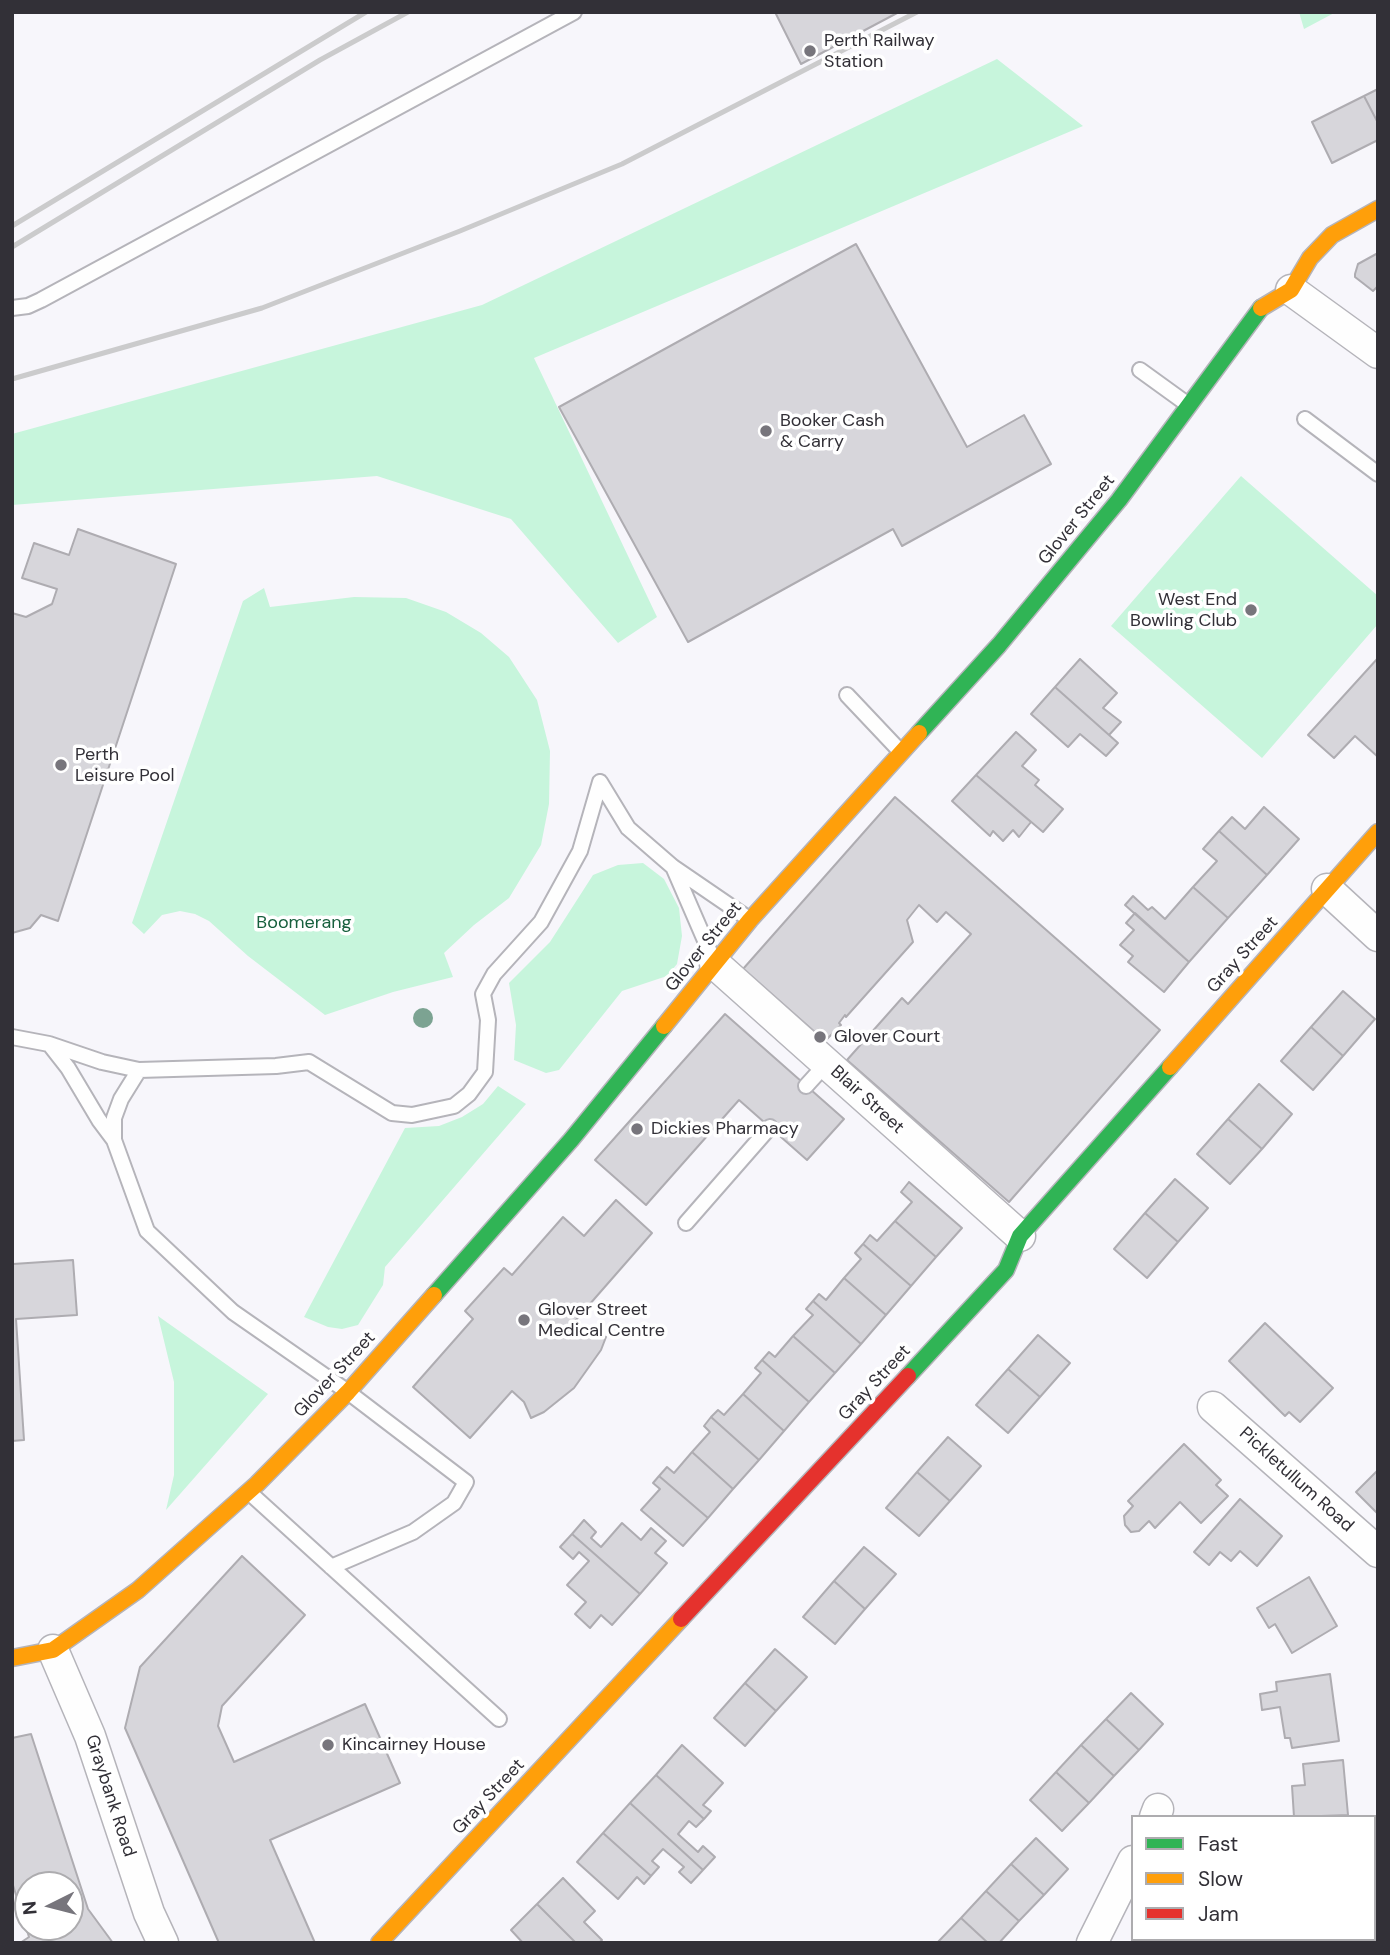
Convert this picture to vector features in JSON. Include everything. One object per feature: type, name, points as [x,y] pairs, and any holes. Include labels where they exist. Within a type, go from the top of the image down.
[{"type":"street","name":"Glover Street","points":[[12,1658],[52,1650],[138,1590],[249,1492],[348,1392],[570,1140],[750,920],[999,645],[1111,510],[1261,307],[1291,290],[1310,258],[1332,235],[1378,209]]},
{"type":"street","points":[[1291,290],[1378,353]]},
{"type":"street","name":"Gray Street","points":[[379,1943],[1006,1270],[1020,1236],[1378,832]]},
{"type":"street","points":[[1327,889],[1378,936]]},
{"type":"street","name":"Blair Street","points":[[715,964],[1020,1236]]},
{"type":"street","name":"Pickletullum Road","points":[[1213,1407],[1378,1552]]},
{"type":"street","name":"Graybank Road","points":[[52,1650],[90,1736],[149,1913],[163,1943]]},
{"type":"street","points":[[1092,1943],[1131,1865]]},
{"type":"lane","points":[[12,308],[28,306],[41,300],[574,12]]},
{"type":"lane","points":[[1140,370],[1188,405]]},
{"type":"lane","points":[[1305,419],[1378,474]]},
{"type":"lane","points":[[847,695],[903,754]]},
{"type":"lane","points":[[12,1037],[49,1044],[102,1062],[139,1070],[276,1066],[309,1062],[392,1113],[412,1115],[454,1106],[469,1094],[485,1072],[488,1020],[483,993],[494,974],[541,922],[574,863],[600,782],[628,828],[673,867],[750,920]]},
{"type":"lane","points":[[673,867],[715,964]]},
{"type":"lane","points":[[49,1044],[68,1068],[114,1140],[147,1231],[233,1312],[348,1392],[466,1482],[454,1503],[413,1532],[331,1567]]},
{"type":"lane","points":[[806,1086],[826,1064]]},
{"type":"lane","points":[[114,1140],[114,1118],[121,1099],[139,1070]]},
{"type":"lane","points":[[686,1223],[770,1127]]},
{"type":"lane","points":[[249,1492],[499,1718]]},
{"type":"green space","points":[[1299,12],[1336,12],[1304,29]]},
{"type":"green space","points":[[997,59],[1083,126],[534,358],[657,617],[618,643],[511,519],[377,476],[12,505],[12,434],[482,305]]},
{"type":"green space","name":"West End Bowling Club","points":[[1241,476],[1378,596],[1378,624],[1262,758],[1111,626]]},
{"type":"green space","name":"Boomerang","points":[[264,588],[270,607],[354,597],[406,598],[446,612],[481,633],[509,657],[537,700],[550,751],[549,804],[541,845],[509,898],[444,953],[453,977],[393,992],[325,1015],[248,956],[209,921],[195,914],[180,911],[162,915],[144,934],[132,923],[243,601]]},
{"type":"green space","points":[[643,863],[664,879],[679,908],[682,936],[677,964],[667,976],[622,991],[559,1070],[546,1073],[514,1060],[516,1025],[509,983],[550,942],[593,875],[618,865]]},
{"type":"green space","points":[[498,1086],[526,1104],[385,1267],[383,1285],[358,1325],[342,1329],[328,1327],[304,1317],[405,1128],[439,1126],[462,1117],[483,1104]]},
{"type":"green space","points":[[158,1316],[268,1394],[166,1510],[174,1475],[174,1382]]},
{"type":"building","name":"Perth Railway Station","points":[[775,12],[899,12],[801,64]]},
{"type":"building","points":[[1378,89],[1378,123],[1364,96]]},
{"type":"building","points":[[1364,96],[1378,123],[1378,140],[1332,163],[1312,122]]},
{"type":"building","name":"Booker Cash & Carry","points":[[856,244],[967,447],[1024,415],[1051,464],[902,546],[893,529],[688,642],[559,407]]},
{"type":"building","points":[[1378,253],[1378,286],[1373,291],[1355,277],[1355,274],[1358,264]]},
{"type":"building","name":"Perth Leisure Pool","points":[[78,529],[176,564],[58,921],[41,915],[30,928],[12,933],[12,613],[26,617],[52,604],[57,589],[22,578],[34,543],[69,555]]},
{"type":"building","points":[[1378,658],[1378,757],[1355,736],[1334,758],[1308,735]]},
{"type":"building","points":[[1080,659],[1117,693],[1103,708],[1121,722],[1109,735],[1055,687]]},
{"type":"building","points":[[1055,687],[1118,743],[1106,756],[1080,734],[1068,747],[1031,714]]},
{"type":"building","points":[[1016,732],[1036,750],[1022,766],[1039,780],[1035,785],[1063,809],[1043,832],[976,775]]},
{"type":"building","points":[[976,775],[1031,822],[1019,837],[1013,830],[1003,841],[993,831],[990,836],[952,801]]},
{"type":"building","points":[[895,797],[1160,1030],[1009,1202],[847,1060],[902,998],[908,1004],[971,934],[946,912],[937,922],[919,905],[907,920],[913,942],[846,1017],[845,1015],[839,1023],[841,1025],[825,1041],[743,969]]},
{"type":"building","points":[[1264,807],[1299,839],[1267,875],[1219,831],[1232,817],[1245,829]]},
{"type":"building","points":[[1219,831],[1267,875],[1228,918],[1193,887],[1217,861],[1203,849]]},
{"type":"building","points":[[1193,887],[1228,918],[1189,962],[1125,905],[1133,896],[1148,910],[1152,907],[1165,919]]},
{"type":"building","points":[[1135,913],[1189,962],[1164,992],[1128,962],[1133,956],[1120,945],[1134,930],[1126,923]]},
{"type":"building","points":[[1343,991],[1375,1019],[1343,1056],[1311,1027]]},
{"type":"building","points":[[725,1014],[844,1119],[807,1160],[739,1100],[646,1205],[595,1160]]},
{"type":"building","points":[[1311,1027],[1343,1056],[1313,1090],[1281,1061]]},
{"type":"building","points":[[1259,1084],[1292,1114],[1262,1149],[1228,1119]]},
{"type":"building","points":[[1228,1119],[1262,1149],[1230,1184],[1197,1154]]},
{"type":"building","points":[[1175,1179],[1208,1208],[1178,1242],[1145,1213]]},
{"type":"building","points":[[909,1182],[962,1228],[936,1257],[895,1221],[912,1202],[901,1192]]},
{"type":"building","name":"Glover Street Medical Centre","points":[[616,1200],[652,1233],[575,1321],[586,1331],[606,1337],[601,1350],[574,1388],[544,1412],[531,1418],[524,1402],[512,1391],[470,1438],[413,1387],[473,1319],[465,1311],[504,1268],[512,1275],[563,1217],[584,1236]]},
{"type":"building","points":[[1145,1213],[1178,1242],[1147,1278],[1114,1249]]},
{"type":"building","points":[[895,1221],[936,1257],[911,1286],[863,1244],[870,1235],[877,1241]]},
{"type":"building","points":[[863,1244],[911,1286],[886,1315],[844,1278],[861,1259],[855,1253]]},
{"type":"building","points":[[12,1258],[13,1264],[73,1260],[77,1315],[16,1319],[24,1440],[12,1441]]},
{"type":"building","points":[[844,1278],[886,1315],[861,1344],[813,1301],[819,1294],[826,1300]]},
{"type":"building","points":[[813,1301],[861,1344],[835,1373],[793,1336],[813,1315],[806,1309]]},
{"type":"building","points":[[1265,1323],[1333,1388],[1300,1422],[1289,1412],[1285,1416],[1229,1361]]},
{"type":"building","points":[[1038,1335],[1070,1363],[1040,1397],[1008,1369]]},
{"type":"building","points":[[793,1336],[835,1373],[809,1402],[762,1360],[769,1352],[775,1357]]},
{"type":"building","points":[[762,1360],[809,1402],[784,1431],[743,1394],[761,1373],[755,1368]]},
{"type":"building","points":[[1008,1369],[1040,1397],[1008,1433],[976,1405]]},
{"type":"building","points":[[743,1394],[784,1431],[759,1460],[711,1417],[718,1410],[724,1415]]},
{"type":"building","points":[[711,1417],[759,1460],[733,1489],[692,1452],[710,1432],[704,1426]]},
{"type":"building","points":[[948,1437],[981,1466],[950,1501],[917,1472]]},
{"type":"building","points":[[1184,1444],[1221,1480],[1216,1485],[1228,1496],[1201,1523],[1180,1502],[1155,1528],[1149,1521],[1139,1531],[1131,1532],[1125,1525],[1124,1516],[1133,1506],[1128,1501]]},
{"type":"building","points":[[692,1452],[733,1489],[708,1518],[659,1476],[667,1467],[674,1473]]},
{"type":"building","points":[[1378,1470],[1378,1514],[1356,1492]]},
{"type":"building","points":[[917,1472],[950,1501],[919,1536],[886,1508]]},
{"type":"building","points":[[659,1476],[708,1518],[683,1546],[641,1510],[660,1489],[653,1483]]},
{"type":"building","points":[[1240,1499],[1282,1536],[1257,1566],[1240,1551],[1231,1561],[1220,1552],[1209,1565],[1194,1552]]},
{"type":"building","points":[[584,1520],[596,1532],[591,1538],[601,1547],[622,1523],[641,1540],[651,1528],[666,1541],[655,1553],[667,1563],[640,1594],[572,1534]]},
{"type":"building","points":[[572,1534],[640,1594],[612,1625],[601,1615],[590,1628],[575,1614],[586,1602],[567,1585],[589,1561],[579,1552],[573,1559],[560,1547]]},
{"type":"building","points":[[864,1547],[896,1574],[865,1609],[834,1581]]},
{"type":"building","name":"Kincairney House","points":[[242,1556],[305,1615],[222,1706],[218,1726],[234,1762],[365,1704],[400,1783],[270,1840],[315,1943],[219,1943],[125,1728],[140,1667]]},
{"type":"building","points":[[1309,1577],[1337,1626],[1292,1653],[1275,1624],[1269,1628],[1257,1608]]},
{"type":"building","points":[[834,1581],[865,1609],[835,1644],[803,1617]]},
{"type":"building","points":[[775,1649],[807,1677],[776,1711],[745,1683]]},
{"type":"building","points":[[1330,1674],[1339,1741],[1292,1748],[1290,1738],[1285,1738],[1280,1707],[1262,1710],[1260,1694],[1277,1691],[1276,1682]]},
{"type":"building","points":[[745,1683],[776,1711],[745,1746],[714,1718]]},
{"type":"building","points":[[1131,1693],[1163,1724],[1139,1750],[1106,1719]]},
{"type":"building","points":[[1106,1719],[1139,1750],[1114,1776],[1081,1745]]},
{"type":"building","points":[[31,1734],[76,1871],[14,1871],[14,1888],[12,1738]]},
{"type":"building","points":[[682,1745],[723,1783],[703,1805],[711,1811],[704,1819],[656,1775]]},
{"type":"building","points":[[1081,1745],[1114,1776],[1089,1803],[1056,1772]]},
{"type":"building","points":[[1343,1760],[1348,1815],[1294,1815],[1292,1786],[1305,1785],[1303,1764]]},
{"type":"building","points":[[1056,1772],[1089,1803],[1062,1831],[1030,1800]]},
{"type":"building","points":[[656,1775],[704,1819],[696,1827],[689,1821],[678,1834],[698,1852],[703,1846],[715,1857],[703,1870],[630,1803]]},
{"type":"building","points":[[630,1803],[703,1870],[691,1883],[679,1872],[684,1867],[663,1849],[652,1861],[659,1867],[651,1876],[603,1833]]},
{"type":"building","points":[[603,1833],[651,1876],[644,1884],[637,1877],[618,1899],[577,1862]]},
{"type":"building","points":[[1036,1838],[1068,1869],[1044,1895],[1011,1864]]},
{"type":"building","points":[[1011,1864],[1044,1895],[1019,1921],[986,1891]]},
{"type":"building","points":[[563,1878],[595,1911],[584,1922],[602,1940],[599,1943],[576,1943],[537,1904]]},
{"type":"building","points":[[986,1891],[1019,1921],[999,1943],[988,1943],[961,1918]]},
{"type":"building","points":[[84,1897],[88,1909],[113,1943],[20,1943],[84,1941]]},
{"type":"building","points":[[537,1904],[576,1943],[523,1943],[511,1930]]},
{"type":"building","points":[[961,1918],[988,1943],[937,1943]]},
{"type":"building","points":[[1310,1941],[1351,1941],[1351,1943]]},
{"type":"railway","points":[[12,226],[366,12]]},
{"type":"railway","points":[[12,247],[320,60],[408,12]]},
{"type":"railway","points":[[12,379],[262,308],[460,231],[622,164],[917,12]]},
{"type":"traffic: fast","points":[[919,733],[999,645],[1119,500],[1261,308]]},
{"type":"traffic: fast","points":[[434,1295],[571,1140],[664,1026]]},
{"type":"traffic: fast","points":[[908,1376],[1006,1270],[1020,1236],[1170,1067]]},
{"type":"traffic: slow","points":[[1261,308],[1291,290],[1310,258],[1332,235],[1378,209]]},
{"type":"traffic: slow","points":[[664,1026],[750,920],[919,733]]},
{"type":"traffic: slow","points":[[1170,1067],[1378,832]]},
{"type":"traffic: slow","points":[[12,1658],[53,1650],[138,1590],[257,1484],[348,1392],[434,1295]]},
{"type":"traffic: slow","points":[[379,1943],[681,1619]]},
{"type":"traffic: jam","points":[[681,1619],[908,1376]]},
{"type":"place","name":"Perth Railway Station","points":[[810,51]]},
{"type":"place","name":"Booker Cash & Carry","points":[[766,431]]},
{"type":"place","name":"West End Bowling Club","points":[[1251,610]]},
{"type":"place","name":"Perth Leisure Pool","points":[[61,765]]},
{"type":"place","name":"Glover Court","points":[[820,1037]]},
{"type":"place","name":"Dickies Pharmacy","points":[[637,1129]]},
{"type":"place","name":"Glover Street Medical Centre","points":[[524,1320]]},
{"type":"place","name":"Kincairney House","points":[[328,1745]]}]
